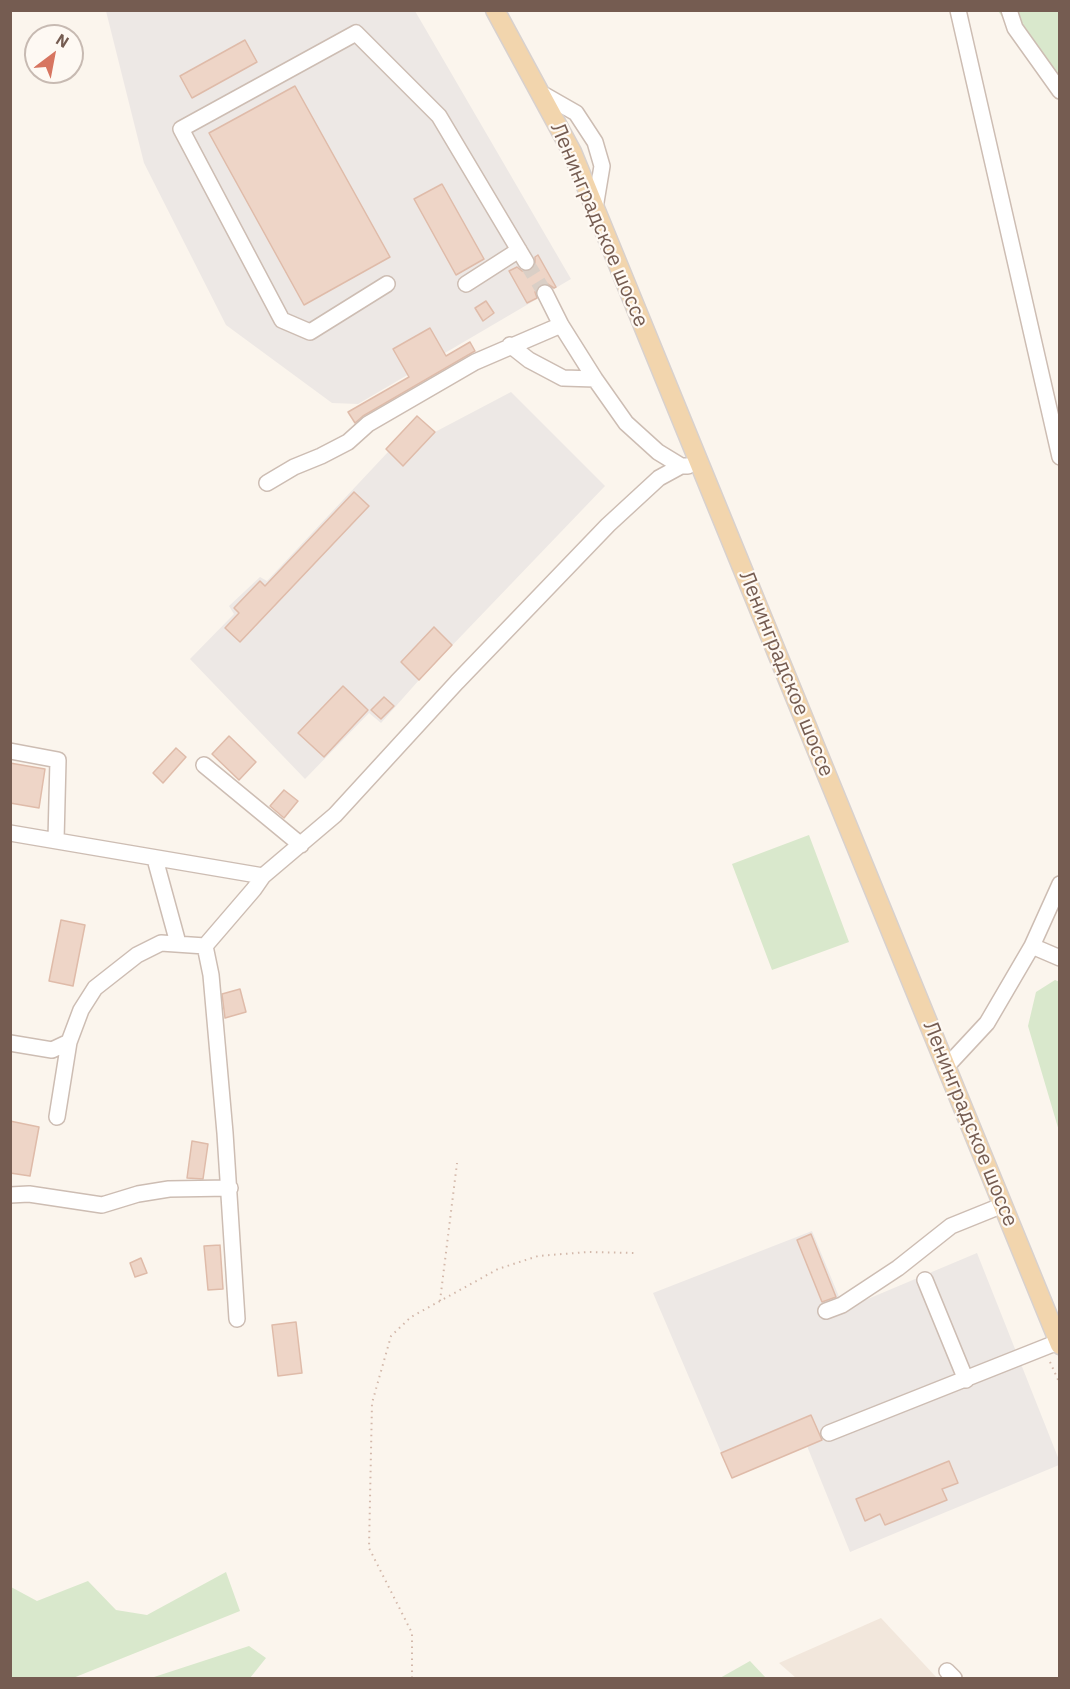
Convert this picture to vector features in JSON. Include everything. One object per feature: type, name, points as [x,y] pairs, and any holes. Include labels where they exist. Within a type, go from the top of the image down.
[{"type":"main road","name":"Ленинградское шоссе","points":[[495,10],[572,152],[1059,1344]]},
{"type":"street","points":[[958,10],[1059,457]]},
{"type":"street","points":[[1009,10],[1015,28],[1059,91]]},
{"type":"street","points":[[387,284],[310,332],[282,320],[181,129],[356,33],[439,116],[523,256],[466,284]]},
{"type":"street","points":[[541,93],[576,114],[595,142],[602,166],[595,208]]},
{"type":"street","points":[[545,293],[561,325],[595,380],[626,423],[658,452],[681,466]]},
{"type":"street","points":[[267,483],[294,467],[348,442],[368,424],[475,362],[561,325]]},
{"type":"street","points":[[510,345],[530,360],[563,378],[595,380]]},
{"type":"street","points":[[237,1319],[230,1188],[211,975],[206,946],[263,876],[335,815],[457,682],[608,525],[659,478],[681,466],[700,465]]},
{"type":"street","points":[[10,751],[58,760],[56,840]]},
{"type":"street","points":[[204,765],[301,845]]},
{"type":"street","points":[[10,833],[263,876]]},
{"type":"street","points":[[155,859],[178,943]]},
{"type":"street","points":[[947,1066],[987,1023],[1032,946],[1059,884]]},
{"type":"street","points":[[57,1117],[69,1042],[81,1010],[95,988],[137,955],[161,943],[206,946]]},
{"type":"street","points":[[1032,946],[1059,958]]},
{"type":"street","points":[[10,1043],[52,1050],[69,1042]]},
{"type":"street","points":[[10,1195],[29,1194],[102,1205],[138,1194],[169,1189],[230,1188]]},
{"type":"street","points":[[826,1311],[842,1305],[898,1268],[951,1226],[1003,1205]]},
{"type":"street","points":[[926,1280],[966,1380]]},
{"type":"street","points":[[830,1433],[1059,1344]]},
{"type":"path","points":[[440,1301],[457,1163]]},
{"type":"path","points":[[412,1678],[412,1633],[369,1548],[372,1403],[391,1336],[411,1317],[498,1269],[538,1256],[588,1252],[635,1253]]},
{"type":"shaded area","points":[[106,11],[415,11],[571,279],[358,404],[332,403],[226,325],[144,163]]},
{"type":"shaded area","points":[[511,392],[605,486],[419,680],[381,723],[369,713],[305,779],[190,659],[234,614],[229,606],[260,577],[267,581],[388,452],[386,449],[417,416],[435,432]]},
{"type":"shaded area","points":[[812,1231],[844,1309],[977,1253],[1059,1460],[1059,1465],[850,1552],[807,1446],[732,1478],[653,1293]]},
{"type":"shaded area","points":[[881,1618],[937,1678],[796,1678],[779,1663]]},
{"type":"green space","points":[[998,11],[1059,11],[1059,98]]},
{"type":"green space","points":[[809,835],[849,942],[772,970],[732,864]]},
{"type":"green space","points":[[1055,980],[1060,982],[1059,1131],[1028,1026],[1036,992]]},
{"type":"green space","points":[[226,1572],[240,1611],[73,1678],[11,1678],[11,1587],[37,1601],[88,1581],[116,1610],[147,1615]]},
{"type":"green space","points":[[249,1646],[266,1658],[250,1678],[151,1678]]},
{"type":"green space","points":[[750,1661],[766,1678],[720,1678]]},
{"type":"building","points":[[245,40],[257,62],[192,98],[180,76]]},
{"type":"building","points":[[295,86],[390,257],[304,305],[209,133]]},
{"type":"building","points":[[442,184],[484,259],[456,275],[414,199]]},
{"type":"building","points":[[538,255],[556,287],[546,283],[540,285],[535,292],[537,298],[527,303],[509,271],[517,267],[522,271],[530,271],[535,266],[535,257]]},
{"type":"building","points":[[486,301],[494,313],[483,321],[475,308]]},
{"type":"building","points":[[430,328],[446,356],[470,342],[475,351],[363,416],[355,423],[348,412],[409,377],[393,349]]},
{"type":"building","points":[[417,416],[435,432],[403,466],[386,449]]},
{"type":"building","points":[[354,492],[369,506],[240,642],[225,628],[239,613],[234,608],[260,581],[265,586]]},
{"type":"building","points":[[434,627],[452,645],[419,680],[401,662]]},
{"type":"building","points":[[343,686],[368,710],[324,757],[298,733]]},
{"type":"building","points":[[384,697],[394,706],[381,719],[371,710]]},
{"type":"building","points":[[229,736],[256,762],[239,780],[212,754]]},
{"type":"building","points":[[176,748],[186,757],[163,783],[153,773]]},
{"type":"building","points":[[10,763],[45,769],[39,808],[10,803]]},
{"type":"building","points":[[284,790],[298,801],[284,818],[270,806]]},
{"type":"building","points":[[61,920],[85,925],[73,986],[49,981]]},
{"type":"building","points":[[240,989],[246,1012],[225,1018],[222,994]]},
{"type":"building","points":[[10,1121],[39,1127],[30,1176],[10,1173]]},
{"type":"building","points":[[192,1141],[208,1144],[203,1179],[187,1178]]},
{"type":"building","points":[[811,1234],[836,1297],[822,1302],[797,1240]]},
{"type":"building","points":[[220,1245],[223,1289],[208,1290],[204,1246]]},
{"type":"building","points":[[141,1258],[147,1273],[135,1277],[130,1263]]},
{"type":"building","points":[[296,1322],[302,1373],[278,1376],[272,1325]]},
{"type":"building","points":[[811,1415],[822,1440],[732,1478],[721,1453]]},
{"type":"building","points":[[949,1461],[958,1483],[942,1489],[947,1500],[885,1525],[880,1514],[865,1521],[856,1499]]},
{"type":"tunnel","points":[[526,262],[545,293]]}]
